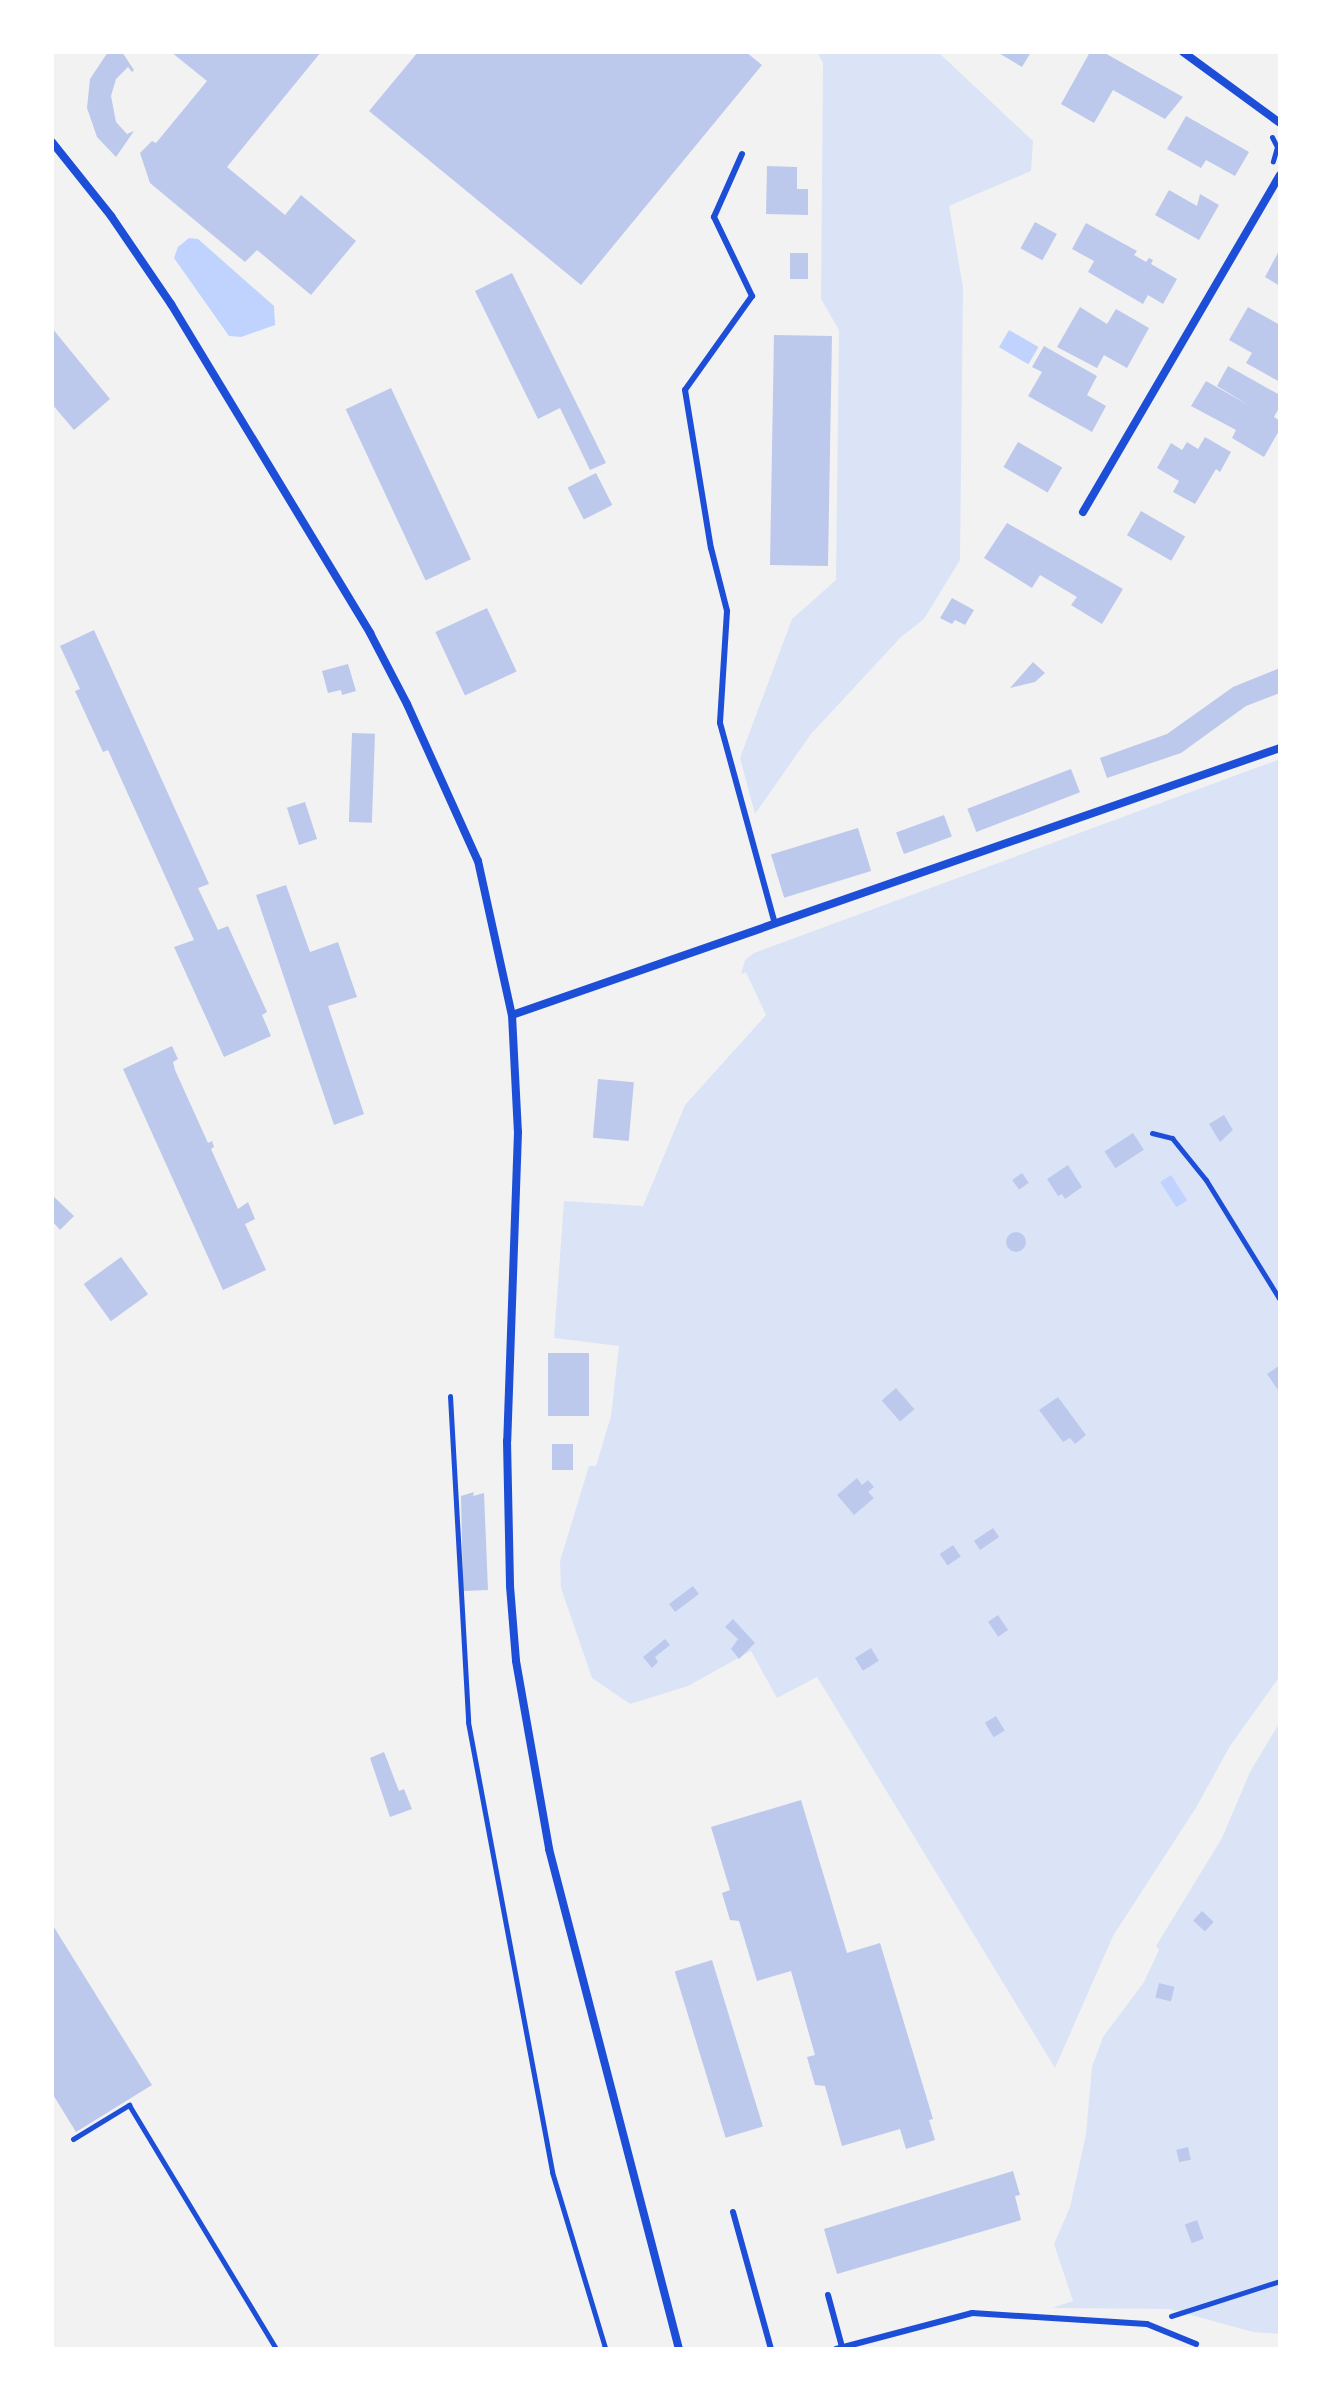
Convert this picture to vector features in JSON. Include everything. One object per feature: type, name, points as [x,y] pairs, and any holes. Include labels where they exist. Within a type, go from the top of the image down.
[{"type":"street","points":[[1183,52],[1280,123]]},
{"type":"street","points":[[52,142],[111,216],[171,304],[394,677],[478,861],[512,1015],[518,1132],[507,1441],[510,1586],[516,1661],[549,1849],[679,2349]]},
{"type":"street","points":[[1083,512],[1277,186],[1280,175]]},
{"type":"street","points":[[512,1015],[1280,748]]},
{"type":"lane","points":[[742,154],[714,217],[752,296],[685,390],[711,548],[727,611],[720,723],[775,924]]},
{"type":"lane","points":[[733,2212],[771,2349]]},
{"type":"lane","points":[[828,2295],[839,2348],[972,2313],[1147,2324],[1196,2344]]},
{"type":"path","points":[[1265,131],[1277,147],[1269,169]]},
{"type":"path","points":[[1152,1133],[1172,1138],[1206,1180],[1280,1300]]},
{"type":"path","points":[[450,1396],[468,1722],[552,2172],[605,2348],[601,2349]]},
{"type":"path","points":[[73,2139],[129,2105],[276,2349]]},
{"type":"path","points":[[1147,2324],[1280,2281]]},
{"type":"shaded area","points":[[817,52],[938,52],[1033,141],[1031,171],[949,206],[963,287],[960,560],[924,619],[901,637],[811,734],[755,814],[740,758],[792,619],[836,580],[839,330],[821,299],[823,63]]},
{"type":"shaded area","points":[[1280,759],[1280,1676],[1230,1746],[1197,1806],[1113,1936],[1055,2068],[817,1677],[777,1698],[751,1651],[688,1686],[630,1704],[592,1678],[561,1588],[560,1561],[589,1466],[596,1466],[611,1416],[619,1346],[554,1338],[564,1201],[643,1206],[685,1105],[766,1015],[746,972],[741,974],[745,960],[754,953]]},
{"type":"shaded area","points":[[1280,1722],[1280,2334],[1253,2332],[1169,2309],[1052,2308],[1073,2301],[1054,2244],[1070,2207],[1086,2134],[1092,2067],[1103,2037],[1144,1982],[1159,1950],[1156,1946],[1222,1838],[1250,1772]]},
{"type":"water","points":[[189,238],[198,239],[274,306],[275,325],[241,337],[229,336],[174,258],[178,247]]},
{"type":"water","points":[[1009,330],[1038,347],[1028,364],[999,347]]},
{"type":"water","points":[[1171,1175],[1187,1200],[1176,1207],[1160,1182]]},
{"type":"building","points":[[108,52],[122,52],[134,70],[132,72],[128,67],[116,79],[111,96],[116,122],[127,134],[134,131],[116,157],[97,137],[87,108],[90,79]]},
{"type":"building","points":[[171,52],[321,52],[227,167],[285,215],[301,195],[356,241],[311,295],[257,250],[245,262],[150,183],[140,153],[152,141],[156,143],[207,81]]},
{"type":"building","points":[[418,52],[746,52],[762,65],[581,285],[369,111]]},
{"type":"building","points":[[997,52],[1031,52],[1022,67]]},
{"type":"building","points":[[1090,52],[1103,52],[1183,97],[1165,119],[1113,90],[1094,123],[1061,104]]},
{"type":"building","points":[[1186,116],[1249,152],[1235,176],[1206,160],[1201,168],[1167,149]]},
{"type":"building","points":[[767,166],[797,167],[797,189],[808,189],[808,215],[766,214]]},
{"type":"building","points":[[1169,190],[1197,206],[1200,194],[1219,205],[1199,240],[1155,215]]},
{"type":"building","points":[[1035,222],[1057,234],[1042,260],[1020,248]]},
{"type":"building","points":[[1086,223],[1137,251],[1134,255],[1146,262],[1149,258],[1153,260],[1151,264],[1177,279],[1163,304],[1148,295],[1143,304],[1088,272],[1094,261],[1072,249]]},
{"type":"building","points":[[1280,249],[1280,286],[1265,277]]},
{"type":"building","points":[[790,253],[808,253],[808,279],[790,279]]},
{"type":"building","points":[[512,273],[606,463],[590,470],[560,408],[538,419],[475,291]]},
{"type":"building","points":[[1080,307],[1107,324],[1116,309],[1149,328],[1127,368],[1104,355],[1097,368],[1057,347]]},
{"type":"building","points":[[1248,307],[1280,325],[1280,382],[1246,363],[1252,353],[1229,340]]},
{"type":"building","points":[[52,328],[110,399],[74,430],[52,404]]},
{"type":"building","points":[[774,335],[832,336],[828,566],[770,565]]},
{"type":"building","points":[[1044,346],[1097,376],[1087,395],[1106,406],[1092,432],[1028,396],[1042,372],[1032,367]]},
{"type":"building","points":[[1228,366],[1278,394],[1280,390],[1280,406],[1274,417],[1280,421],[1280,429],[1264,457],[1232,438],[1236,430],[1191,406],[1206,381],[1250,406],[1217,386]]},
{"type":"building","points":[[391,388],[471,559],[426,580],[346,409]]},
{"type":"building","points":[[1205,437],[1231,452],[1220,472],[1216,469],[1195,504],[1173,492],[1179,481],[1157,468],[1171,443],[1182,450],[1187,442],[1198,449]]},
{"type":"building","points":[[1018,442],[1062,467],[1048,493],[1004,467]]},
{"type":"building","points":[[596,473],[612,505],[584,520],[567,488]]},
{"type":"building","points":[[1141,511],[1185,536],[1171,561],[1127,535]]},
{"type":"building","points":[[1007,523],[1123,589],[1102,624],[1071,605],[1077,597],[1040,575],[1032,588],[984,558]]},
{"type":"building","points":[[952,598],[974,610],[965,625],[955,620],[952,624],[940,618]]},
{"type":"building","points":[[487,608],[517,671],[465,696],[435,632]]},
{"type":"building","points":[[94,630],[209,884],[198,888],[218,930],[228,926],[267,1012],[262,1015],[271,1036],[224,1057],[174,947],[194,940],[108,750],[103,752],[75,691],[80,689],[60,646]]},
{"type":"building","points":[[1033,662],[1045,673],[1035,682],[1010,688]]},
{"type":"building","points":[[348,664],[356,691],[342,695],[341,690],[328,693],[322,671]]},
{"type":"building","points":[[1280,668],[1280,693],[1246,706],[1181,753],[1107,778],[1100,758],[1167,734],[1233,687]]},
{"type":"building","points":[[352,733],[375,734],[372,823],[349,822]]},
{"type":"building","points":[[1071,769],[1080,792],[976,832],[967,809]]},
{"type":"building","points":[[305,802],[317,839],[299,845],[287,808]]},
{"type":"building","points":[[944,815],[952,837],[904,854],[896,832]]},
{"type":"building","points":[[858,828],[871,871],[784,898],[771,855]]},
{"type":"building","points":[[286,885],[310,952],[338,942],[357,997],[328,1006],[364,1114],[334,1125],[256,895]]},
{"type":"building","points":[[172,1046],[178,1059],[173,1062],[175,1070],[208,1143],[212,1141],[214,1147],[211,1149],[238,1209],[248,1202],[255,1219],[245,1224],[266,1270],[223,1290],[123,1069]]},
{"type":"building","points":[[598,1079],[634,1082],[629,1141],[593,1138]]},
{"type":"building","points":[[1224,1115],[1233,1130],[1220,1142],[1209,1124]]},
{"type":"building","points":[[1133,1133],[1144,1150],[1115,1168],[1104,1152]]},
{"type":"building","points":[[1068,1165],[1082,1187],[1065,1199],[1062,1194],[1058,1196],[1047,1179]]},
{"type":"building","points":[[1022,1173],[1029,1183],[1019,1190],[1012,1180]]},
{"type":"building","points":[[52,1195],[74,1216],[60,1230],[52,1221]]},
{"type":"building","points":[[1016,1232],[1023,1235],[1026,1242],[1023,1249],[1016,1252],[1009,1249],[1006,1242],[1009,1235]]},
{"type":"building","points":[[121,1257],[148,1294],[111,1321],[84,1284]]},
{"type":"building","points":[[548,1353],[589,1353],[589,1416],[548,1416]]},
{"type":"building","points":[[1280,1365],[1280,1393],[1267,1374]]},
{"type":"building","points":[[896,1388],[914,1409],[900,1422],[882,1400]]},
{"type":"building","points":[[1058,1397],[1086,1435],[1075,1444],[1070,1438],[1063,1442],[1039,1410]]},
{"type":"building","points":[[552,1444],[573,1444],[573,1470],[552,1470]]},
{"type":"building","points":[[857,1478],[862,1485],[868,1480],[874,1487],[868,1492],[874,1498],[854,1515],[837,1495]]},
{"type":"building","points":[[474,1492],[473,1496],[484,1493],[488,1590],[463,1591],[461,1496]]},
{"type":"building","points":[[993,1528],[999,1537],[980,1550],[974,1541]]},
{"type":"building","points":[[953,1545],[961,1557],[948,1566],[940,1554]]},
{"type":"building","points":[[693,1586],[699,1594],[675,1612],[669,1604]]},
{"type":"building","points":[[998,1615],[1008,1630],[998,1637],[988,1622]]},
{"type":"building","points":[[733,1619],[755,1643],[739,1659],[731,1649],[738,1639],[725,1627]]},
{"type":"building","points":[[665,1639],[670,1645],[655,1657],[658,1662],[652,1668],[643,1657]]},
{"type":"building","points":[[871,1648],[879,1661],[863,1671],[855,1658]]},
{"type":"building","points":[[996,1716],[1005,1731],[994,1737],[985,1723]]},
{"type":"building","points":[[384,1752],[399,1791],[404,1789],[412,1809],[390,1817],[370,1758]]},
{"type":"building","points":[[801,1800],[847,1953],[880,1943],[933,2119],[929,2120],[935,2140],[906,2149],[900,2129],[842,2146],[825,2086],[815,2085],[807,2057],[815,2055],[791,1971],[757,1981],[739,1921],[730,1920],[722,1893],[730,1890],[711,1827]]},
{"type":"building","points":[[1202,1911],[1214,1922],[1205,1931],[1193,1921]]},
{"type":"building","points":[[52,1924],[152,2085],[76,2132],[52,2093]]},
{"type":"building","points":[[712,1960],[763,2126],[726,2138],[675,1971]]},
{"type":"building","points":[[1159,1983],[1175,1987],[1171,2001],[1155,1998]]},
{"type":"building","points":[[1188,2147],[1191,2160],[1179,2162],[1176,2150]]},
{"type":"building","points":[[1013,2171],[1020,2195],[1015,2196],[1021,2220],[837,2274],[824,2229]]},
{"type":"building","points":[[1197,2220],[1204,2239],[1192,2243],[1185,2224]]}]
